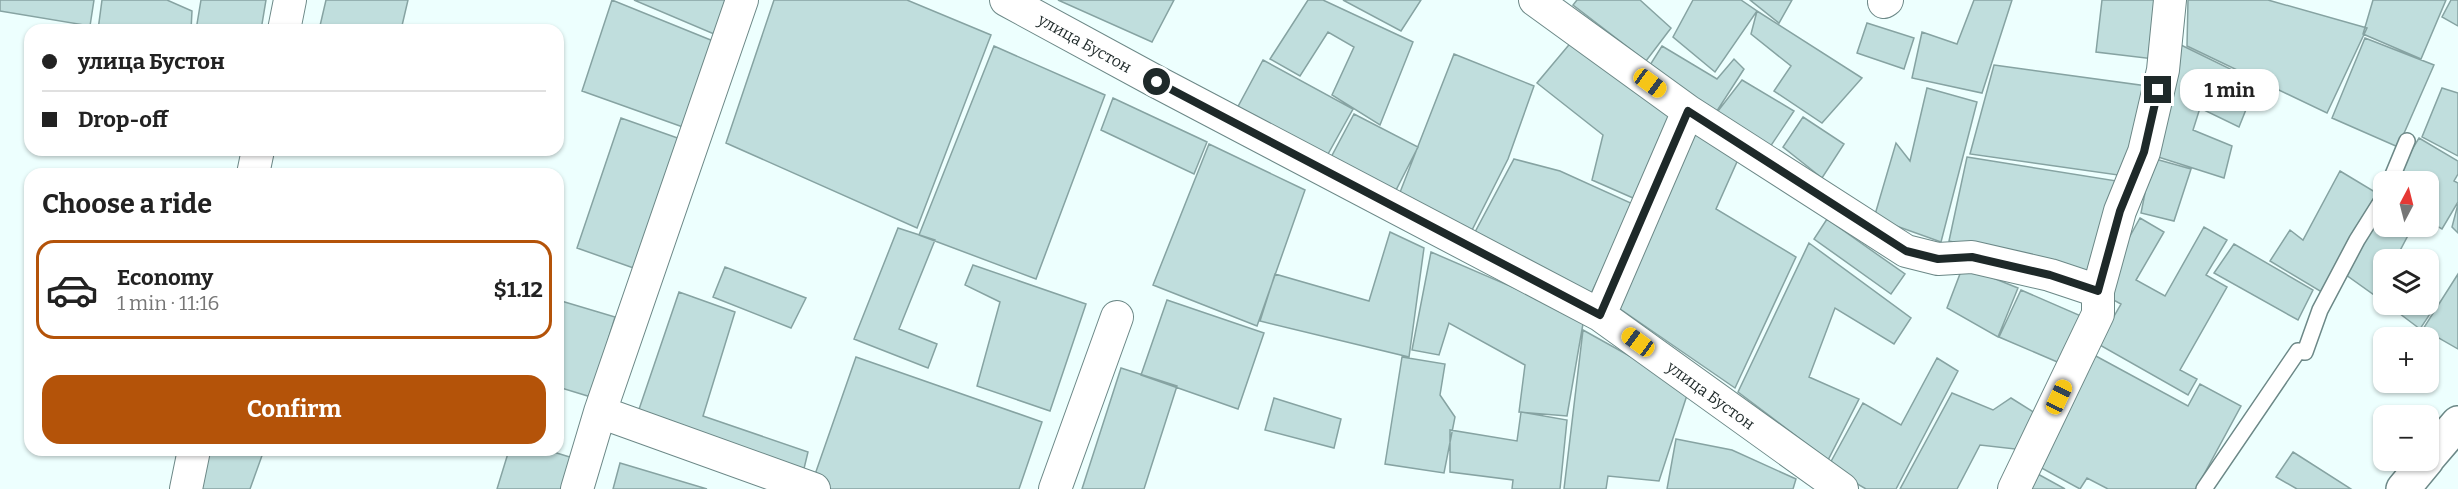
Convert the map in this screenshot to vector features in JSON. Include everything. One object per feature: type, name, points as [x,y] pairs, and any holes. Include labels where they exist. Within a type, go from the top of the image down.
[{"type":"street","points":[[285,24],[290,0]]},
{"type":"street","points":[[577,489],[600,412],[742,0]]},
{"type":"street","name":"улица Бустон","points":[[1006,0],[1600,315],[1842,489]]},
{"type":"street","points":[[1535,0],[1688,111],[1906,251],[1938,259],[1972,257],[2050,275],[2098,291]]},
{"type":"street","points":[[2014,489],[2098,314],[2098,291],[2120,211],[2144,152],[2163,70],[2170,0]]},
{"type":"street","points":[[1600,315],[1688,111]]},
{"type":"street","points":[[1055,489],[1117,317]]},
{"type":"street","points":[[600,412],[814,489]]},
{"type":"street","points":[[2439,446],[2458,423]]},
{"type":"street","points":[[186,489],[193,456]]},
{"type":"street","points":[[2403,489],[2418,471]]},
{"type":"lane","points":[[2395,171],[2407,141]]},
{"type":"lane","points":[[2204,489],[2298,351],[2305,352],[2320,310],[2373,214]]},
{"type":"building","points":[[0,0],[94,0],[90,24],[0,11]]},
{"type":"building","points":[[102,0],[167,0],[192,11],[191,24],[99,24]]},
{"type":"building","points":[[201,0],[266,0],[262,24],[197,24]]},
{"type":"building","points":[[326,0],[408,0],[402,24],[320,24]]},
{"type":"building","points":[[612,0],[723,45],[694,131],[582,91]]},
{"type":"building","points":[[634,0],[726,0],[714,34]]},
{"type":"building","points":[[774,0],[907,0],[991,35],[917,228],[726,143]]},
{"type":"building","points":[[1058,0],[1174,0],[1152,42]]},
{"type":"building","points":[[1308,0],[1323,0],[1413,42],[1380,125],[1332,95],[1354,47],[1328,32],[1300,76],[1270,59]]},
{"type":"building","points":[[1343,0],[1421,0],[1401,31]]},
{"type":"building","points":[[1577,0],[1640,0],[1671,28],[1646,61],[1573,5]]},
{"type":"building","points":[[1693,0],[1741,0],[1757,11],[1715,72],[1673,37]]},
{"type":"building","points":[[1750,0],[1792,0],[1779,23]]},
{"type":"building","points":[[1974,0],[2012,0],[1982,93],[1912,78],[1922,32],[1957,44]]},
{"type":"building","points":[[2102,0],[2158,0],[2154,59],[2096,52]]},
{"type":"building","points":[[2188,0],[2268,0],[2367,28],[2327,113],[2187,46]]},
{"type":"building","points":[[2373,0],[2446,0],[2421,59],[2363,34]]},
{"type":"building","points":[[2451,0],[2458,0],[2458,26],[2442,17]]},
{"type":"building","points":[[1757,11],[1862,78],[1822,123],[1774,91],[1791,66],[1751,34]]},
{"type":"building","points":[[1867,23],[1914,38],[1904,69],[1857,53]]},
{"type":"building","points":[[2365,38],[2434,65],[2398,147],[2332,118]]},
{"type":"building","points":[[1573,40],[1678,117],[1633,198],[1592,180],[1603,135],[1537,83]]},
{"type":"building","points":[[2181,45],[2257,82],[2239,127],[2200,108],[2193,130],[2232,146],[2224,178],[2155,156]]},
{"type":"building","points":[[994,46],[1105,95],[1036,279],[919,235]]},
{"type":"building","points":[[1662,46],[1717,79],[1734,59],[1744,69],[1715,114],[1650,65]]},
{"type":"building","points":[[1454,54],[1534,86],[1508,159],[1471,232],[1397,200]]},
{"type":"building","points":[[1263,60],[1353,109],[1323,163],[1234,114]]},
{"type":"building","points":[[1994,65],[2147,86],[2132,177],[1970,154]]},
{"type":"building","points":[[1742,80],[1794,111],[1764,156],[1711,120]]},
{"type":"building","points":[[1927,88],[1977,102],[1941,242],[1874,218],[1896,143],[1910,161]]},
{"type":"building","points":[[2442,88],[2458,93],[2458,156],[2422,137]]},
{"type":"building","points":[[1113,98],[1207,142],[1194,174],[1101,130]]},
{"type":"building","points":[[1354,114],[1418,147],[1393,196],[1328,163]]},
{"type":"building","points":[[1803,117],[1844,144],[1822,178],[1783,147]]},
{"type":"building","points":[[621,118],[686,141],[642,271],[577,248]]},
{"type":"building","points":[[1689,125],[1740,155],[1716,209],[1796,257],[1735,388],[1610,302]]},
{"type":"building","points":[[2419,138],[2458,161],[2458,174],[2454,181],[2458,183],[2458,202],[2442,229],[2439,227],[2439,171],[2399,171]]},
{"type":"building","points":[[1209,144],[1305,190],[1257,326],[1153,285]]},
{"type":"building","points":[[1967,157],[2123,182],[2097,276],[1949,241]]},
{"type":"building","points":[[2152,158],[2191,169],[2174,221],[2141,213]]},
{"type":"building","points":[[1514,159],[1560,171],[1633,204],[1590,296],[1474,234]]},
{"type":"building","points":[[2340,171],[2373,191],[2373,208],[2325,294],[2270,261],[2290,230],[2303,240]]},
{"type":"building","points":[[2458,204],[2458,233],[2452,227]]},
{"type":"building","points":[[2140,218],[2164,232],[2136,280],[2165,296],[2204,227],[2227,240],[2206,275],[2227,287],[2180,370],[2197,379],[2188,395],[2098,344],[2121,304],[2099,292]]},
{"type":"building","points":[[1827,219],[1905,274],[1891,294],[1814,239]]},
{"type":"building","points":[[2373,221],[2373,237],[2407,237],[2401,249],[2373,249],[2373,294],[2342,272]]},
{"type":"building","points":[[898,228],[935,240],[899,329],[937,344],[928,368],[854,339]]},
{"type":"building","points":[[1390,232],[1424,248],[1409,357],[1260,321],[1275,274],[1369,301]]},
{"type":"building","points":[[1809,243],[1911,318],[1894,344],[1835,308],[1809,377],[1859,399],[1828,460],[1738,392]]},
{"type":"building","points":[[2234,244],[2313,290],[2298,320],[2214,273]]},
{"type":"building","points":[[1431,252],[1584,318],[1567,416],[1519,412],[1525,365],[1449,323],[1439,355],[1412,350]]},
{"type":"building","points":[[973,265],[1086,304],[1050,411],[977,386],[1000,302],[965,285]]},
{"type":"building","points":[[1963,266],[2018,288],[1998,337],[1947,308]]},
{"type":"building","points":[[725,267],[806,298],[791,328],[713,297]]},
{"type":"building","points":[[2458,274],[2458,349],[2439,338],[2439,327],[2424,327],[2432,315],[2439,315],[2439,304]]},
{"type":"building","points":[[2021,290],[2088,319],[2062,364],[1999,337]]},
{"type":"building","points":[[679,292],[735,312],[703,416],[808,452],[801,481],[634,424]]},
{"type":"building","points":[[1167,300],[1264,333],[1238,409],[1141,375]]},
{"type":"building","points":[[564,302],[615,317],[591,397],[564,389]]},
{"type":"building","points":[[2402,315],[2429,315],[2421,327],[2417,327]]},
{"type":"building","points":[[1583,330],[1689,389],[1659,481],[1608,476],[1606,489],[1564,489]]},
{"type":"building","points":[[2094,355],[2188,406],[2200,384],[2241,406],[2196,489],[2108,489],[2087,478],[2080,489],[2036,465]]},
{"type":"building","points":[[856,357],[1042,422],[1019,489],[828,489],[812,483]]},
{"type":"building","points":[[1402,357],[1445,364],[1440,395],[1455,417],[1444,473],[1385,464]]},
{"type":"building","points":[[1937,358],[1958,371],[1896,489],[1866,489],[1828,467],[1863,403],[1901,425]]},
{"type":"building","points":[[1121,368],[1177,386],[1144,489],[1082,489]]},
{"type":"building","points":[[1952,393],[1993,410],[2011,398],[2040,416],[2024,450],[1980,445],[1957,489],[1900,489]]},
{"type":"building","points":[[1274,398],[1341,419],[1334,448],[1265,430]]},
{"type":"building","points":[[1521,412],[1567,420],[1560,489],[1512,489],[1513,480],[1450,472],[1450,430],[1517,441]]},
{"type":"building","points":[[1676,439],[1732,450],[1796,479],[1793,489],[1667,489]]},
{"type":"building","points":[[2293,452],[2351,489],[2297,489],[2276,477]]},
{"type":"building","points":[[564,455],[573,458],[563,489],[497,489],[507,456]]},
{"type":"building","points":[[199,456],[262,456],[250,489],[190,489]]},
{"type":"building","points":[[620,463],[707,489],[613,489]]},
{"type":"building","points":[[2036,473],[2065,489],[2029,489]]},
{"type":"route","points":[[1157,82],[1600,315],[1688,111],[1906,251],[1938,259],[1972,257],[2050,275],[2098,291],[2120,211],[2144,152],[2158,90]]}]
